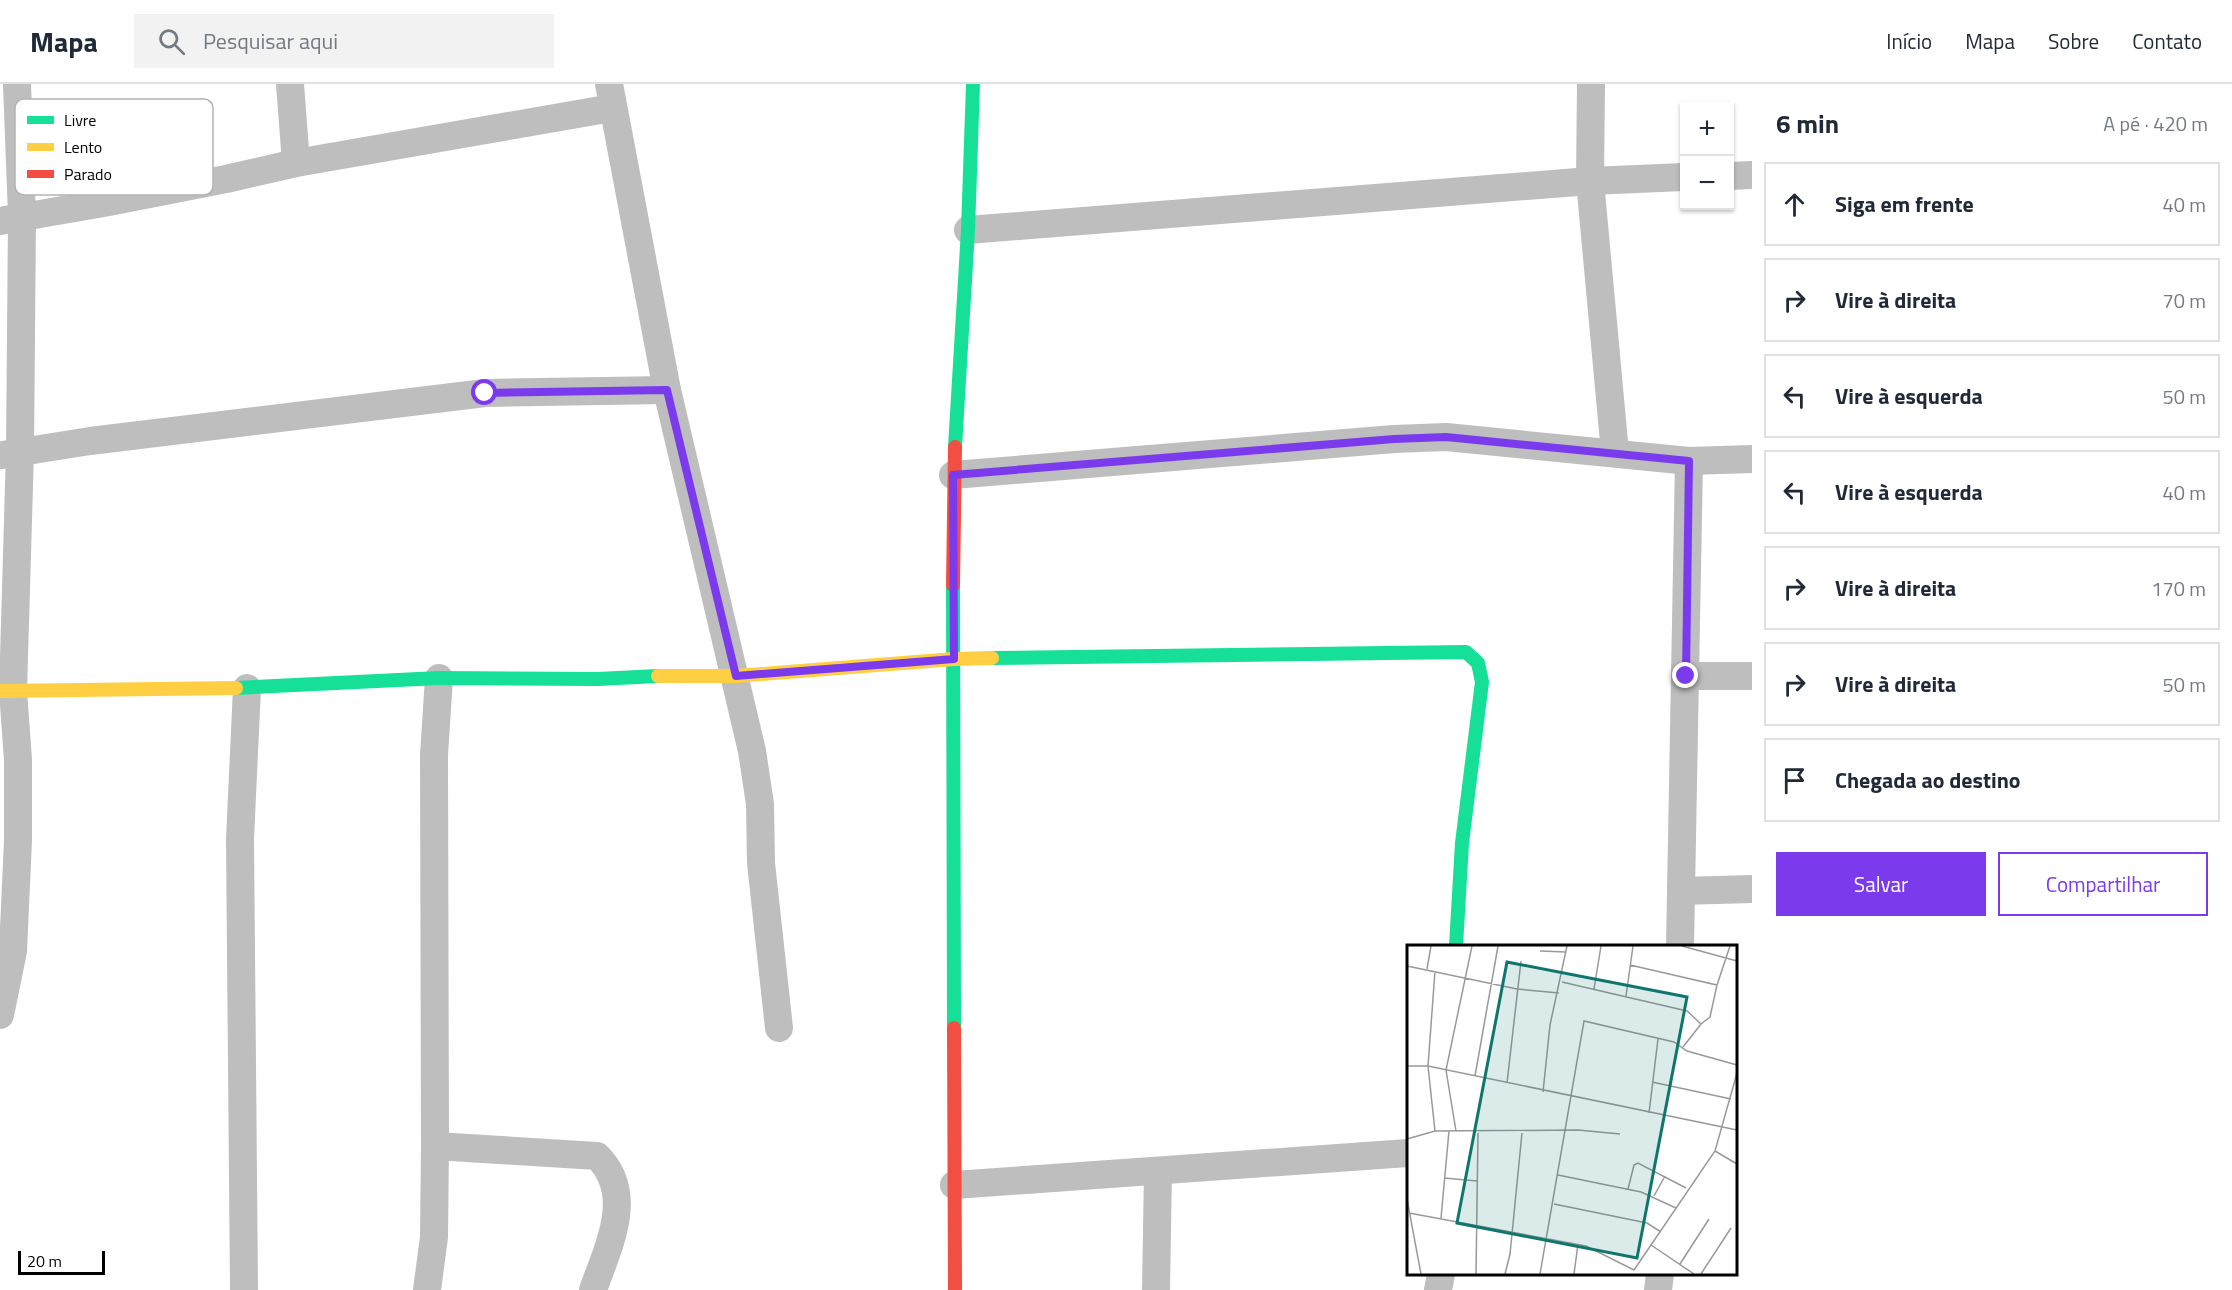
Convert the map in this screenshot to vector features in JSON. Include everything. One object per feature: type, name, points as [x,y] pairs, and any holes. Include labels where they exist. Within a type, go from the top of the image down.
[{"type":"street","points":[[16,99],[17,84]]},
{"type":"street","points":[[290,84],[296,163]]},
{"type":"street","points":[[955,1290],[953,475],[968,230],[974,84]]},
{"type":"street","points":[[1591,84],[1590,181],[1615,453]]},
{"type":"street","points":[[213,180],[610,96],[667,390],[752,751],[760,804],[762,863],[779,1028]]},
{"type":"street","points":[[0,1015],[13,951],[8,895],[19,801],[7,691],[11,219],[15,129]]},
{"type":"street","points":[[1734,176],[1752,175]]},
{"type":"street","points":[[968,230],[1590,181],[1680,177]]},
{"type":"street","points":[[11,219],[144,195]]},
{"type":"street","points":[[10,454],[90,441],[485,393],[667,390]]},
{"type":"street","points":[[953,475],[1394,439],[1446,437],[1689,461],[1752,459]]},
{"type":"street","points":[[1680,945],[1689,461]]},
{"type":"street","points":[[7,691],[247,688],[439,678],[598,679],[644,676],[736,676],[954,659],[1466,652],[1478,663],[1482,682],[1462,843],[1456,945]]},
{"type":"street","points":[[1686,676],[1752,676]]},
{"type":"street","points":[[427,1290],[434,1237],[434,755],[439,678]]},
{"type":"street","points":[[244,1290],[240,839],[247,688]]},
{"type":"street","points":[[1681,891],[1752,889]]},
{"type":"street","points":[[435,1146],[597,1156],[607,1166],[615,1183],[618,1199],[615,1221],[593,1290]]},
{"type":"street","points":[[954,1185],[1407,1153]]},
{"type":"street","points":[[1156,1290],[1158,1171]]},
{"type":"street","points":[[1438,1290],[1441,1275]]},
{"type":"street","points":[[1658,1290],[1660,1275]]},
{"type":"traffic: fast","points":[[955,447],[968,230],[973,84]]},
{"type":"traffic: fast","points":[[953,585],[954,1028]]},
{"type":"traffic: fast","points":[[992,658],[1466,652],[1478,663],[1482,682],[1462,843],[1456,945]]},
{"type":"traffic: fast","points":[[236,688],[439,678],[598,679],[658,676]]},
{"type":"traffic: slow","points":[[658,676],[736,676],[992,658]]},
{"type":"traffic: slow","points":[[0,691],[236,688]]},
{"type":"traffic: jam","points":[[953,585],[955,447]]},
{"type":"traffic: jam","points":[[954,1028],[955,1290]]},
{"type":"route","points":[[485,393],[667,390],[736,676],[954,659],[953,475],[1394,439],[1446,437],[1689,461],[1686,676]]}]
